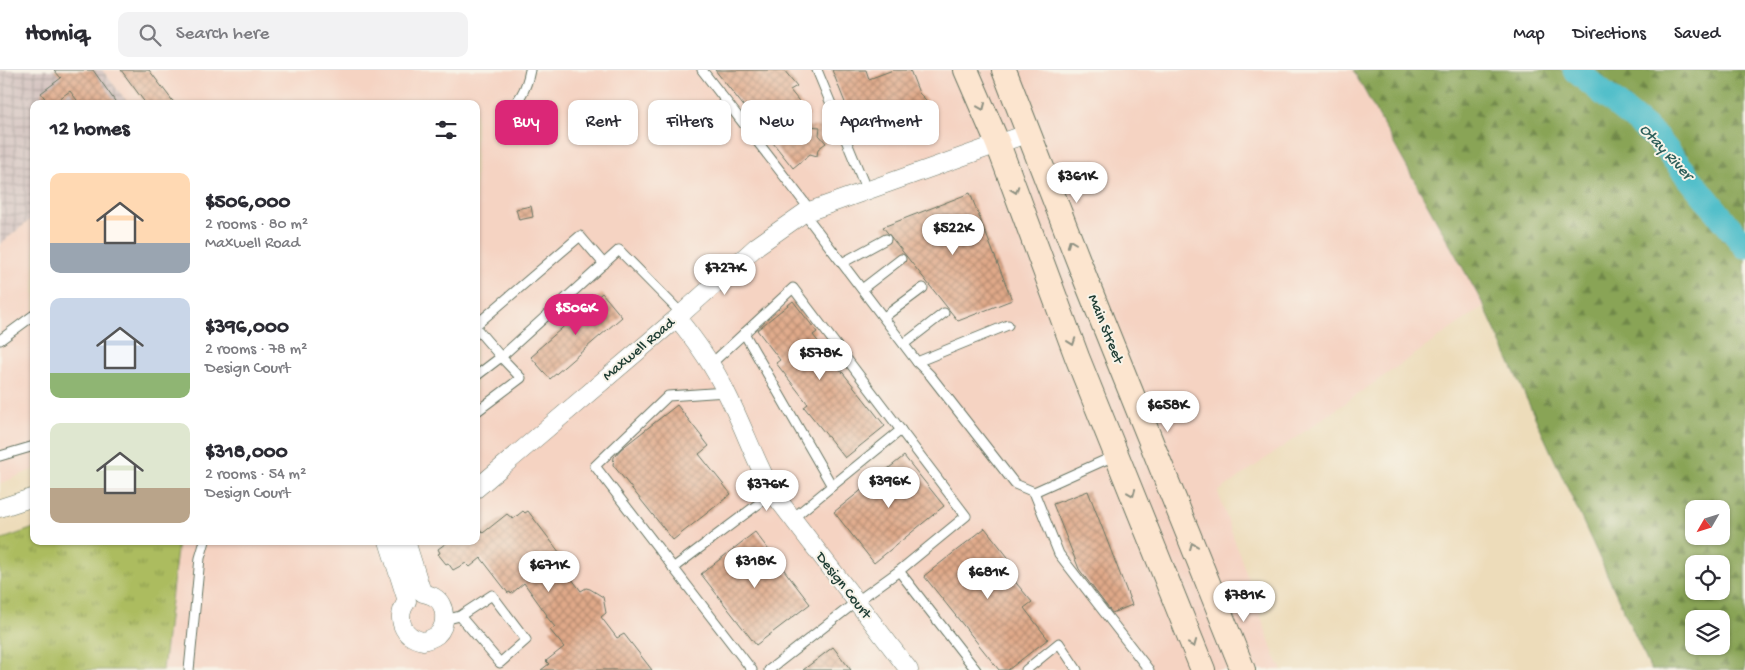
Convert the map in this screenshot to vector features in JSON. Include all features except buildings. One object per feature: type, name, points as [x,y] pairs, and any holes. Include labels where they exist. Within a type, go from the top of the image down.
[{"type":"main road","points":[[966,70],[998,144],[1077,357],[1204,670]]},
{"type":"main road","name":"Main Street","points":[[1004,70],[1087,283],[1243,670]]},
{"type":"street","name":"Maxwell Road","points":[[480,486],[680,316],[757,246],[808,212],[1029,133]]},
{"type":"street","name":"Design Court","points":[[680,316],[711,364],[726,392],[761,471],[773,493],[909,670]]},
{"type":"street","points":[[0,508],[30,498]]},
{"type":"street","points":[[389,545],[408,601],[401,613],[400,619],[405,632],[416,640],[422,641],[438,635],[444,624],[452,618],[434,596],[423,593],[420,589],[407,545]]},
{"type":"lane","points":[[519,100],[527,83],[530,70]]},
{"type":"lane","points":[[702,70],[808,212],[842,263],[917,362],[930,375],[1015,484],[1034,492],[1059,554],[1149,670]]},
{"type":"lane","points":[[817,70],[867,191]]},
{"type":"lane","points":[[480,323],[580,236],[604,264]]},
{"type":"lane","points":[[842,263],[886,240]]},
{"type":"lane","points":[[480,373],[501,357],[619,250],[680,316]]},
{"type":"lane","points":[[862,289],[901,260]]},
{"type":"lane","points":[[711,364],[793,288],[966,516],[899,571],[769,670]]},
{"type":"lane","points":[[884,317],[923,288]]},
{"type":"lane","points":[[904,344],[944,313]]},
{"type":"lane","points":[[0,340],[30,318]]},
{"type":"lane","points":[[917,362],[1008,325]]},
{"type":"lane","points":[[480,331],[521,378],[480,409]]},
{"type":"lane","points":[[744,333],[832,486]]},
{"type":"lane","points":[[726,392],[668,396],[596,466],[752,670]]},
{"type":"lane","points":[[792,519],[901,430]]},
{"type":"lane","points":[[0,456],[30,447]]},
{"type":"lane","points":[[1034,492],[1117,454]]},
{"type":"lane","points":[[673,568],[773,493]]},
{"type":"lane","points":[[189,670],[200,558],[204,545]]},
{"type":"lane","points":[[899,571],[976,670]]},
{"type":"lane","points":[[492,595],[526,640],[500,663],[452,618],[492,595]]},
{"type":"lane","points":[[1026,670],[1059,643],[1077,670]]},
{"type":"shaded area","points":[[0,70],[102,70],[126,100],[30,100],[30,220],[0,244]]},
{"type":"shaded area","points":[[102,70],[1353,70],[1484,306],[1218,492],[1275,657],[1282,670],[163,670],[178,545],[480,545],[480,100],[126,100]]},
{"type":"shaded area","points":[[30,220],[30,471],[0,484],[0,244]]},
{"type":"green space","points":[[1353,70],[1745,70],[1745,670],[1651,670],[1484,306]]},
{"type":"green space","points":[[30,529],[30,545],[178,545],[163,670],[0,670],[0,540]]},
{"type":"waterway","name":"Otay River","points":[[1575,70],[1656,137],[1745,246]]}]
